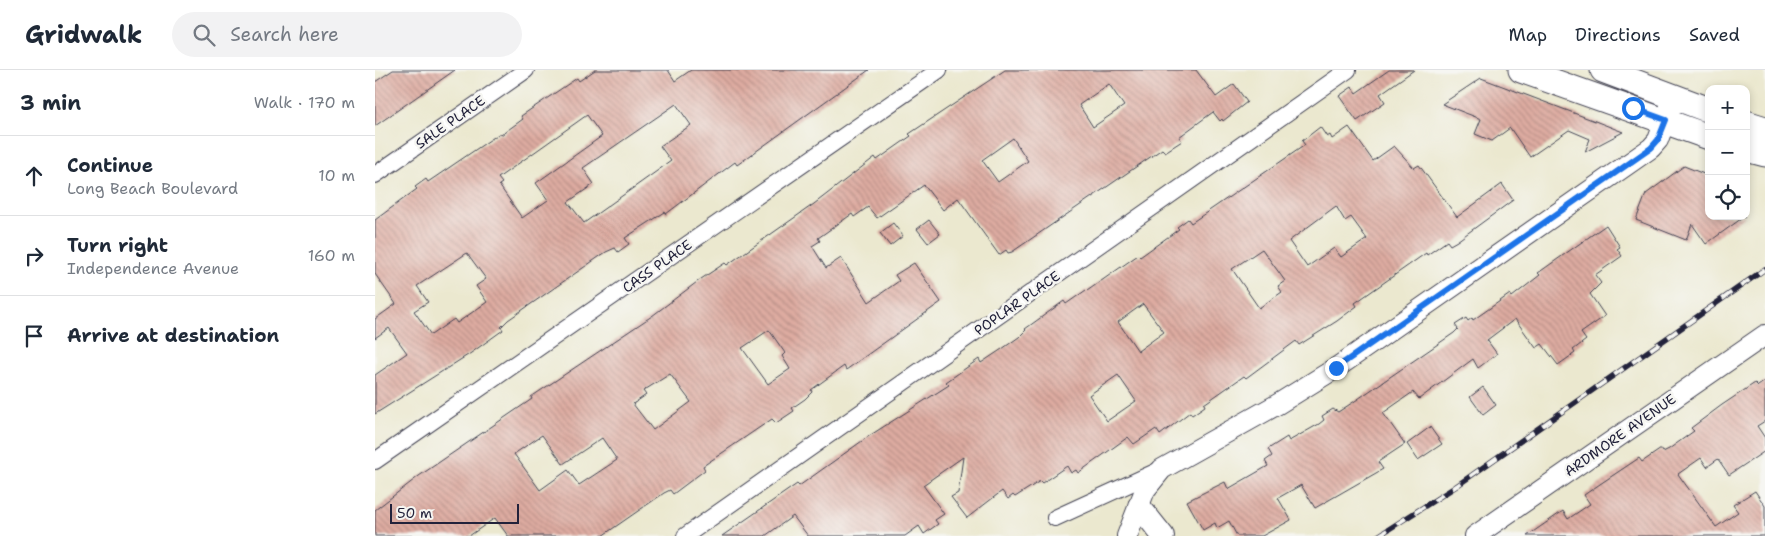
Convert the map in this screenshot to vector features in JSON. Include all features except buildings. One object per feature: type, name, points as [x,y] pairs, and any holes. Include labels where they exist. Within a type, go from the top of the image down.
[{"type":"main road","points":[[1521,70],[1705,135]]},
{"type":"main road","points":[[1603,70],[1705,109]]},
{"type":"main road","points":[[1750,124],[1765,129]]},
{"type":"main road","points":[[1750,150],[1765,154]]},
{"type":"main road","points":[[1139,506],[1163,536]]},
{"type":"street","name":"SALE PLACE","points":[[375,175],[526,70]]},
{"type":"street","name":"CASS PLACE","points":[[375,461],[939,70]]},
{"type":"street","name":"POPLAR PLACE","points":[[685,536],[1348,70]]},
{"type":"street","points":[[1055,518],[1162,469],[1278,404],[1407,320],[1651,148],[1658,140],[1673,97]]},
{"type":"street","name":"ARDMORE AVENUE","points":[[1475,536],[1765,335]]},
{"type":"street","points":[[1127,536],[1152,478],[1162,469]]},
{"type":"railway","points":[[1378,536],[1455,487],[1765,269]]},
{"type":"route","points":[[1336,368],[1651,148],[1658,140],[1666,120],[1633,108]]}]
